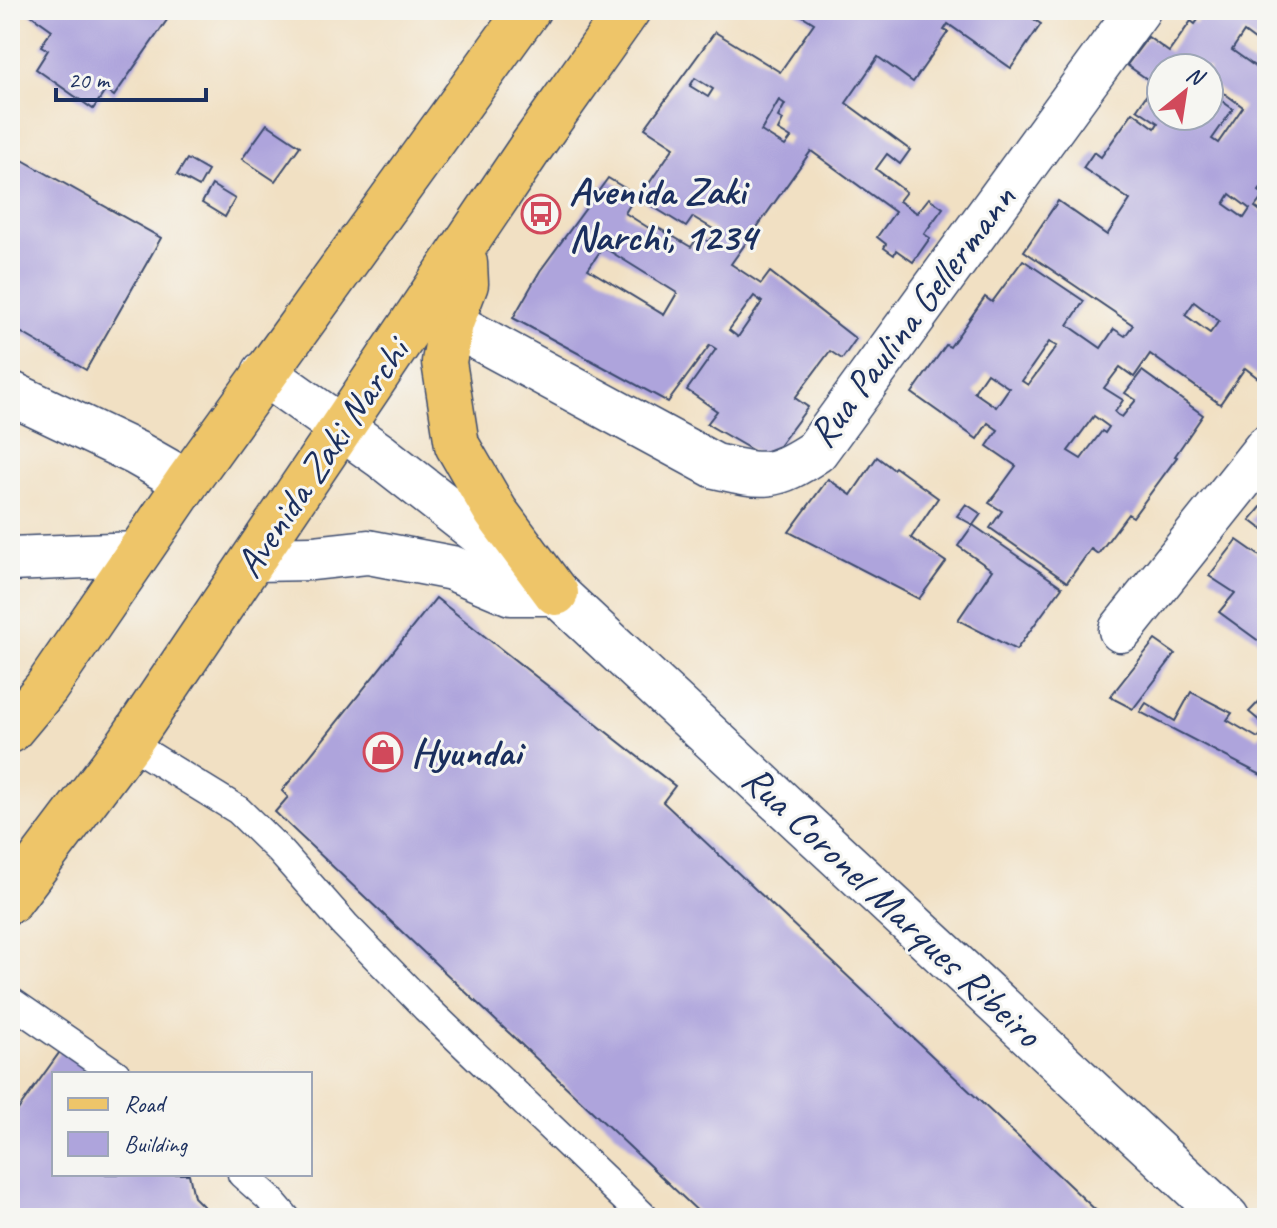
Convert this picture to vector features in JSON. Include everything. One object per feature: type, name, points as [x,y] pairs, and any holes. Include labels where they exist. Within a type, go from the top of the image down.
[{"type":"main road","points":[[10,731],[46,688],[264,373],[528,10]]},
{"type":"main road","name":"Avenida Zaki Narchi","points":[[10,901],[129,743],[529,150],[628,10]]},
{"type":"main road","points":[[464,246],[466,284],[451,323],[444,362],[457,445],[496,512],[556,593]]},
{"type":"street","name":"Rua Paulina Gellermann","points":[[451,323],[715,466],[754,475],[786,471],[816,451],[1138,10]]},
{"type":"street","name":"Rua Coronel Marques Ribeiro","points":[[264,373],[381,456],[556,593],[1227,1218]]},
{"type":"street","points":[[10,393],[136,453],[187,482]]},
{"type":"street","points":[[1121,630],[1267,447]]},
{"type":"street","points":[[254,559],[313,558],[368,552],[452,568],[511,593],[556,593]]},
{"type":"street","points":[[10,559],[137,554]]},
{"type":"lane","points":[[129,743],[238,810],[426,1008],[645,1218]]},
{"type":"lane","points":[[10,1001],[113,1072]]},
{"type":"lane","points":[[244,1176],[286,1218]]},
{"type":"building","points":[[24,10],[174,10],[114,96],[106,90],[93,109],[36,69],[48,50],[41,46],[52,30]]},
{"type":"building","points":[[793,10],[1020,10],[1041,24],[1011,68],[948,24],[944,30],[948,32],[913,82],[878,57],[846,103],[910,150],[900,164],[887,154],[876,169],[906,192],[899,201],[917,213],[929,198],[943,208],[924,234],[930,238],[913,262],[896,250],[894,255],[884,248],[886,244],[877,237],[895,212],[811,151],[731,264],[761,284],[770,272],[856,339],[842,359],[830,351],[795,398],[808,407],[779,446],[759,454],[707,424],[717,411],[687,390],[716,349],[710,345],[668,402],[513,318],[540,271],[608,178],[636,195],[625,213],[652,230],[655,226],[691,247],[699,236],[709,242],[716,232],[713,229],[693,217],[686,227],[639,198],[674,147],[645,128],[715,32],[780,72],[814,23]],"holes":[[[695,78],[713,89],[708,97],[690,86]],[[779,100],[785,104],[778,117],[783,120],[778,130],[791,138],[785,146],[761,131]],[[603,247],[677,293],[664,315],[588,269]],[[754,296],[762,302],[738,337],[729,330]]]},
{"type":"building","points":[[1205,10],[1267,10],[1267,49],[1244,32],[1232,50],[1267,75],[1267,180],[1259,191],[1264,195],[1255,207],[1267,216],[1267,385],[1245,368],[1220,404],[1150,354],[1134,377],[1120,367],[1104,388],[1123,400],[1115,412],[1118,415],[1122,417],[1136,400],[1125,393],[1142,371],[1203,415],[1133,517],[1128,514],[1098,554],[1091,549],[1067,582],[990,528],[1002,511],[989,503],[1016,466],[987,446],[998,430],[988,423],[977,439],[912,393],[946,345],[950,347],[985,297],[992,302],[1023,260],[1084,301],[1068,325],[1101,348],[1114,329],[1125,336],[1133,325],[1024,251],[1058,201],[1107,235],[1130,200],[1083,168],[1094,152],[1101,157],[1133,112],[1145,121],[1145,132],[1217,132],[1212,139],[1218,143],[1243,107],[1225,94],[1225,52],[1169,52],[1191,21],[1195,24]],"holes":[[[1230,194],[1250,209],[1244,218],[1224,204]],[[1194,302],[1219,321],[1210,333],[1185,315]],[[1049,342],[1057,346],[1028,385],[1022,381]],[[987,373],[1009,388],[996,407],[974,392]],[[1094,416],[1109,427],[1105,433],[1102,431],[1081,459],[1068,451]]]},
{"type":"building","points":[[1148,37],[1169,52],[1145,52],[1145,78],[1127,65]]},
{"type":"building","points":[[1145,97],[1145,114],[1137,109]]},
{"type":"building","points":[[1225,103],[1233,109],[1225,120]]},
{"type":"building","points":[[267,124],[300,146],[275,181],[242,159]]},
{"type":"building","points":[[10,153],[161,238],[86,370],[10,326]]},
{"type":"building","points":[[187,159],[208,171],[199,187],[177,175]]},
{"type":"building","points":[[212,185],[235,199],[225,217],[202,203]]},
{"type":"building","points":[[877,457],[938,498],[911,538],[946,562],[919,599],[789,532],[828,479],[851,495]]},
{"type":"building","points":[[1267,500],[1267,533],[1250,520]]},
{"type":"building","points":[[966,504],[981,514],[973,525],[957,516]]},
{"type":"building","points":[[973,525],[1062,587],[1016,650],[958,620],[992,570],[958,546]]},
{"type":"building","points":[[1237,540],[1267,561],[1267,647],[1219,612],[1235,593],[1209,576]]},
{"type":"building","points":[[436,598],[675,786],[663,802],[1104,1218],[705,1218],[275,812],[288,797],[282,791]]},
{"type":"building","points":[[1155,640],[1175,654],[1133,709],[1110,697]]},
{"type":"building","points":[[1191,692],[1232,713],[1227,720],[1258,738],[1267,727],[1267,778],[1140,712],[1146,703],[1175,721]]},
{"type":"building","points":[[1267,693],[1267,727],[1249,712]]},
{"type":"building","points":[[62,1049],[93,1072],[52,1072],[52,1176],[189,1176],[194,1197],[215,1218],[10,1218],[10,1121]]},
{"type":"place","name":"Avenida Zaki Narchi, 1234","points":[[541,214]]},
{"type":"place","name":"Hyundai","points":[[383,752]]}]
